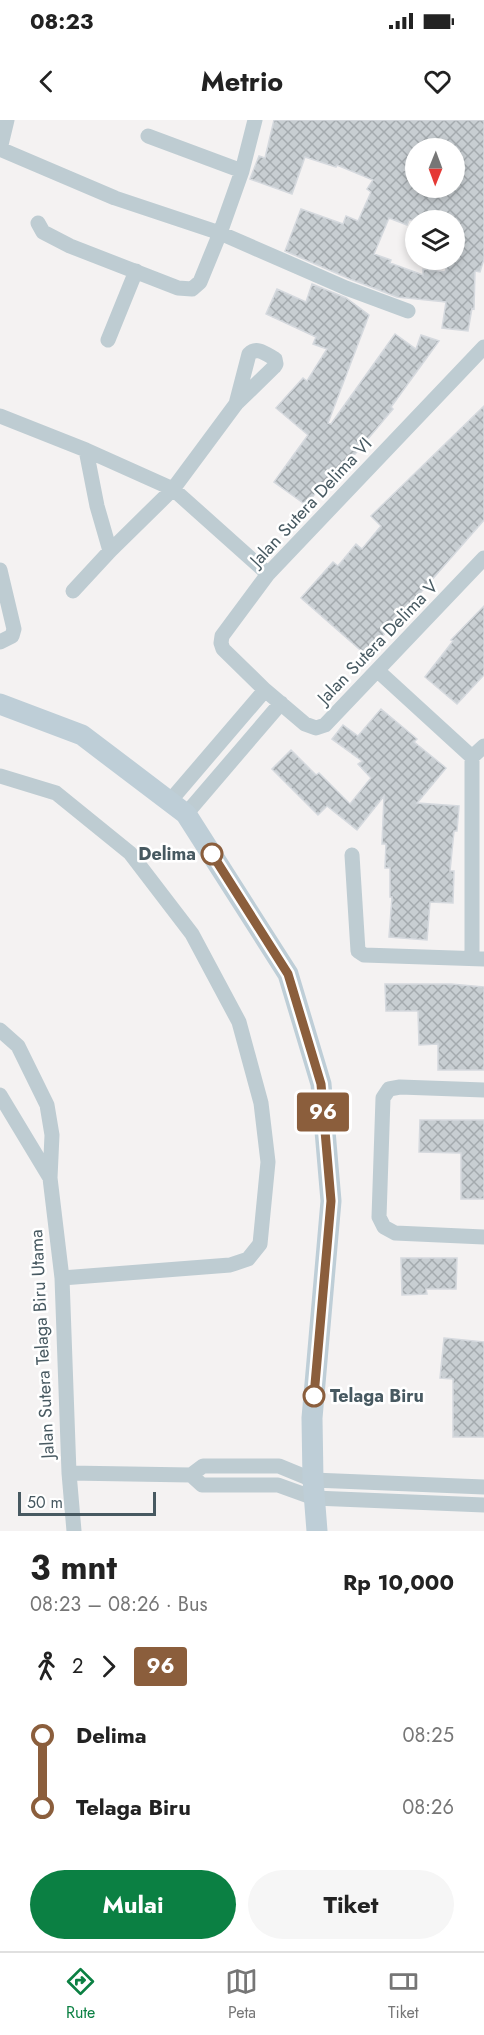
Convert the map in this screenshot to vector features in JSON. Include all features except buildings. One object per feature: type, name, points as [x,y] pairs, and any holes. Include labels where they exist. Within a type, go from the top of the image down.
[{"type":"street","points":[[7,120],[0,149],[115,198],[220,233],[346,288],[408,311]]},
{"type":"street","points":[[38,223],[43,232],[70,246],[178,288],[192,289],[200,282],[220,233],[242,171],[255,120]]},
{"type":"street","points":[[148,136],[242,171]]},
{"type":"street","points":[[108,340],[136,271]]},
{"type":"street","name":"Jalan Sutera Delima VI","points":[[265,690],[224,649],[221,643],[222,636],[268,574],[484,347]]},
{"type":"street","points":[[73,591],[173,489],[236,404]]},
{"type":"street","points":[[0,416],[86,450],[173,489],[268,574]]},
{"type":"street","points":[[86,450],[97,506],[110,551]]},
{"type":"street","name":"Jalan Sutera Delima V","points":[[265,690],[305,724],[316,728],[325,725],[484,558]]},
{"type":"street","points":[[0,570],[14,628],[6,639]]},
{"type":"street","points":[[352,855],[358,951],[364,955],[478,959],[478,847],[472,758],[378,671]]},
{"type":"street","points":[[178,807],[265,690]]},
{"type":"street","points":[[178,807],[281,703]]},
{"type":"street","points":[[0,704],[82,735],[178,807],[288,974],[321,1084],[331,1201],[312,1418],[313,1489],[317,1531]]},
{"type":"street","points":[[472,758],[484,746]]},
{"type":"street","points":[[0,776],[56,793],[130,853],[192,934],[229,1002],[239,1022],[261,1103],[268,1162],[260,1244],[248,1259],[230,1265],[62,1278]]},
{"type":"street","name":"Jalan Sutera Telaga Biru Utama","points":[[0,1030],[18,1046],[47,1105],[52,1135],[50,1178],[62,1278],[69,1473],[74,1531]]},
{"type":"street","points":[[484,1090],[400,1087],[389,1089],[382,1098],[379,1217],[384,1227],[395,1233],[484,1237]]},
{"type":"street","name":"Jalan Sutera Telaga Biru Utama","points":[[0,1095],[50,1178]]},
{"type":"street","name":"Jalan Sutera Telaga Biru Utama","points":[[69,1473],[191,1475],[203,1466],[279,1466],[313,1489]]},
{"type":"street","name":"Jalan Sutera Telaga Biru Utama","points":[[191,1475],[202,1485],[278,1485],[313,1489]]},
{"type":"street","points":[[313,1489],[484,1487]]},
{"type":"street","points":[[313,1489],[484,1505]]},
{"type":"bus line","name":"96","points":[[212,854],[288,974],[321,1084],[331,1201],[314,1396]]},
{"type":"place","name":"Delima","points":[[212,854]]},
{"type":"place","name":"Telaga Biru","points":[[314,1396]]}]
